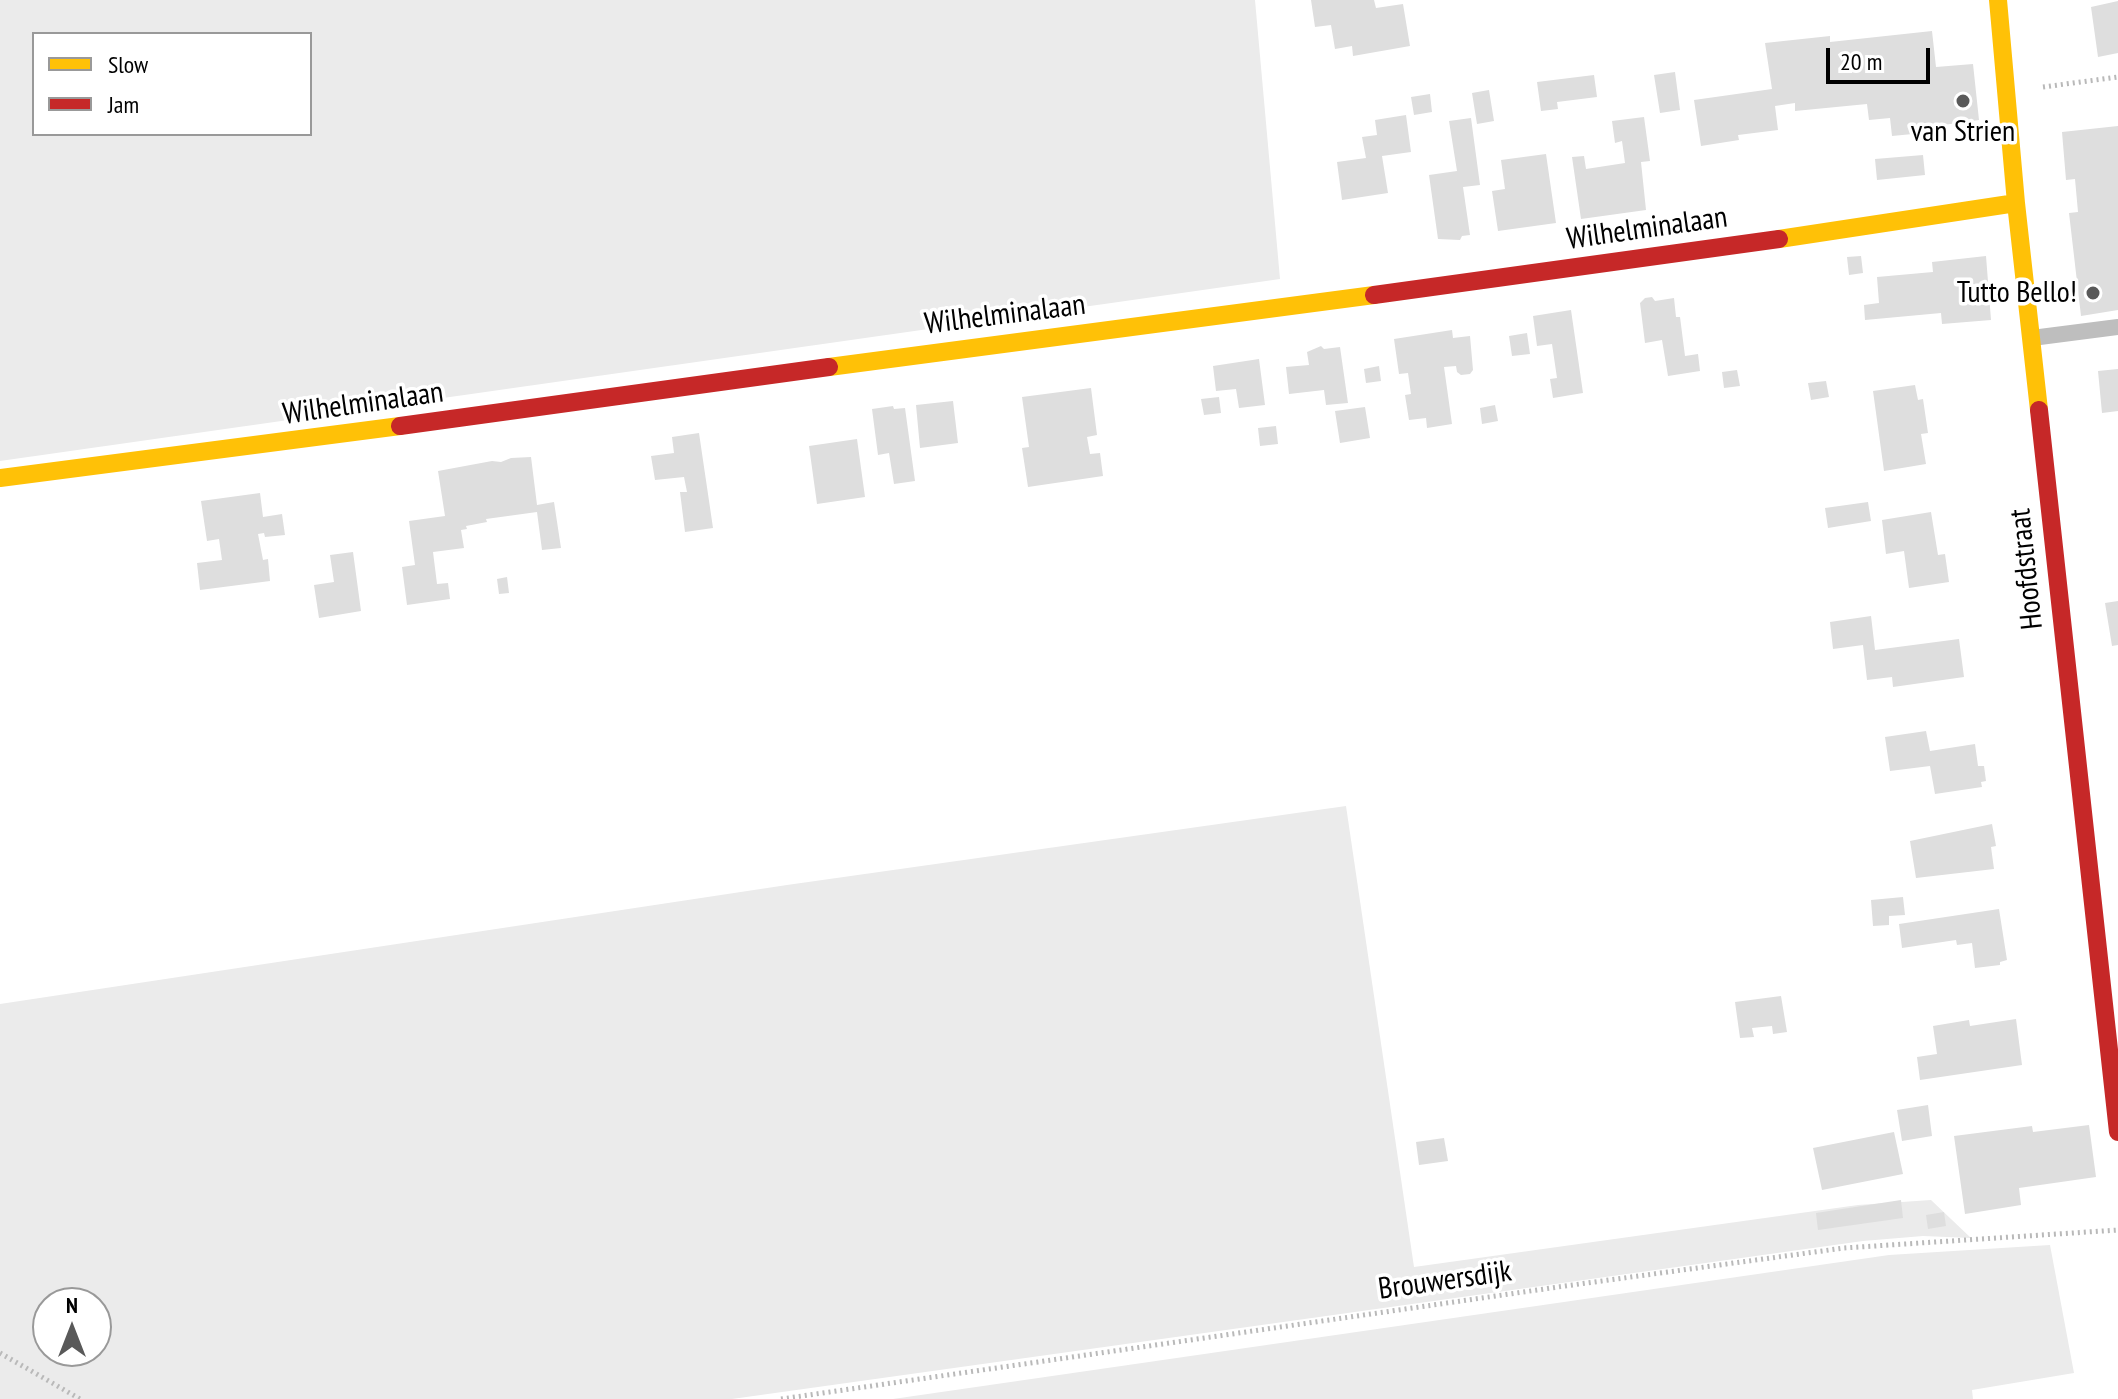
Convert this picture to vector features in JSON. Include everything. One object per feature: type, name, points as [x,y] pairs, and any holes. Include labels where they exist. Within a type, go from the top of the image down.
[{"type":"street","name":"Hoofdstraat","points":[[1998,0],[2016,203],[2118,1132]]},
{"type":"street","name":"Wilhelminalaan","points":[[0,478],[267,445],[1315,303],[1901,222],[2016,203]]},
{"type":"lane","points":[[2031,338],[2118,327]]},
{"type":"path","points":[[2006,92],[2118,77]]},
{"type":"path","name":"Brouwersdijk","points":[[781,1399],[1844,1248],[2118,1230]]},
{"type":"path","points":[[0,1353],[80,1399]]},
{"type":"shaded area","points":[[0,0],[1255,0],[1280,279],[0,461]]},
{"type":"shaded area","points":[[1346,806],[1414,1267],[1858,1205],[1931,1200],[1971,1238],[1923,1236],[1863,1241],[732,1399],[0,1399],[0,1004],[787,885]]},
{"type":"shaded area","points":[[2050,1245],[2074,1373],[1972,1390],[1973,1399],[893,1399],[1889,1255]]},
{"type":"building","points":[[1311,0],[1374,0],[1376,8],[1403,4],[1410,46],[1353,56],[1352,46],[1335,49],[1331,25],[1315,27]]},
{"type":"building","points":[[2118,1],[2118,53],[2098,57],[2091,7]]},
{"type":"building","points":[[1932,31],[1936,67],[1973,64],[1979,120],[1929,127],[1923,129],[1923,133],[1892,136],[1890,118],[1869,120],[1867,104],[1795,111],[1795,103],[1775,106],[1778,130],[1738,135],[1739,140],[1701,146],[1694,100],[1772,89],[1765,43],[1830,36],[1830,42]]},
{"type":"building","points":[[1675,72],[1680,110],[1660,113],[1654,75]]},
{"type":"building","points":[[1594,75],[1597,97],[1557,102],[1558,109],[1541,111],[1537,82]]},
{"type":"building","points":[[1489,90],[1494,121],[1477,124],[1472,93]]},
{"type":"building","points":[[1430,94],[1432,112],[1414,115],[1411,97]]},
{"type":"building","points":[[1406,115],[1411,152],[1382,156],[1388,193],[1342,200],[1337,162],[1366,158],[1362,137],[1377,135],[1375,120]]},
{"type":"building","points":[[1644,117],[1650,161],[1641,162],[1646,210],[1581,219],[1572,157],[1584,156],[1586,169],[1625,163],[1622,141],[1615,143],[1612,121]]},
{"type":"building","points":[[1471,118],[1480,185],[1463,187],[1470,235],[1462,236],[1460,240],[1438,239],[1429,175],[1457,171],[1449,121]]},
{"type":"building","points":[[2118,126],[2118,310],[2081,316],[2069,213],[2078,212],[2075,179],[2066,180],[2062,132]]},
{"type":"building","points":[[1546,154],[1556,223],[1498,231],[1492,191],[1505,189],[1501,160]]},
{"type":"building","points":[[1923,155],[1925,175],[1877,180],[1875,159]]},
{"type":"building","points":[[1861,256],[1863,273],[1849,275],[1847,257]]},
{"type":"building","points":[[1986,256],[1991,320],[1942,324],[1941,313],[1865,320],[1864,305],[1879,303],[1877,277],[1933,272],[1932,262]]},
{"type":"building","points":[[1652,297],[1655,301],[1674,298],[1685,356],[1698,354],[1700,371],[1668,376],[1662,340],[1645,343],[1640,303]]},
{"type":"building","points":[[1571,310],[1583,393],[1553,398],[1550,379],[1557,378],[1552,344],[1537,346],[1533,316]]},
{"type":"building","points":[[1452,330],[1453,338],[1470,336],[1473,370],[1470,374],[1461,375],[1456,366],[1444,367],[1452,424],[1427,428],[1426,418],[1409,420],[1405,395],[1411,394],[1408,373],[1399,374],[1394,339]]},
{"type":"building","points":[[1527,333],[1530,354],[1512,356],[1509,336]]},
{"type":"building","points":[[1321,346],[1324,349],[1340,347],[1348,403],[1326,405],[1324,390],[1289,394],[1286,367],[1309,365],[1307,352]]},
{"type":"building","points":[[1259,359],[1265,405],[1239,408],[1236,389],[1216,391],[1213,366]]},
{"type":"building","points":[[1379,366],[1381,381],[1366,383],[1364,369]]},
{"type":"building","points":[[2118,369],[2118,411],[2102,413],[2098,371]]},
{"type":"building","points":[[1737,370],[1740,386],[1724,388],[1722,372]]},
{"type":"building","points":[[1826,381],[1829,397],[1811,400],[1808,383]]},
{"type":"building","points":[[1915,385],[1918,400],[1923,399],[1928,433],[1921,434],[1926,464],[1884,471],[1873,391]]},
{"type":"building","points":[[1091,388],[1097,435],[1087,437],[1090,454],[1100,453],[1103,476],[1028,487],[1022,448],[1029,447],[1022,397]]},
{"type":"building","points":[[1219,397],[1221,413],[1204,415],[1201,399]]},
{"type":"building","points":[[953,401],[958,443],[920,448],[916,405]]},
{"type":"building","points":[[1495,405],[1498,421],[1482,424],[1480,408]]},
{"type":"building","points":[[893,406],[894,409],[905,408],[915,481],[894,484],[889,453],[878,455],[872,409]]},
{"type":"building","points":[[1365,407],[1370,438],[1340,443],[1335,411]]},
{"type":"building","points":[[1276,426],[1278,444],[1260,446],[1258,428]]},
{"type":"building","points":[[699,433],[713,528],[685,532],[680,492],[687,492],[684,477],[655,480],[651,456],[674,453],[672,437]]},
{"type":"building","points":[[857,439],[865,497],[817,504],[809,446]]},
{"type":"building","points":[[531,457],[537,505],[554,502],[561,548],[542,550],[537,512],[486,519],[487,522],[466,526],[467,529],[461,530],[464,548],[433,552],[437,584],[448,583],[450,599],[407,605],[402,567],[415,565],[409,521],[445,516],[438,471]]},
{"type":"building","points":[[260,493],[263,517],[282,514],[285,535],[265,537],[264,533],[258,534],[263,560],[268,559],[270,581],[200,590],[197,563],[222,560],[219,539],[207,541],[201,501]]},
{"type":"building","points":[[1868,502],[1871,521],[1828,528],[1825,508]]},
{"type":"building","points":[[1931,512],[1938,555],[1945,554],[1949,582],[1909,588],[1904,551],[1886,554],[1882,520]]},
{"type":"building","points":[[353,552],[361,611],[319,618],[314,585],[334,582],[330,555]]},
{"type":"building","points":[[507,577],[509,593],[499,594],[497,579]]},
{"type":"building","points":[[2118,601],[2118,645],[2112,646],[2105,603]]},
{"type":"building","points":[[1871,616],[1875,650],[1959,639],[1964,677],[1893,687],[1892,677],[1867,680],[1863,645],[1833,649],[1830,622]]},
{"type":"building","points":[[1926,731],[1930,751],[1975,744],[1978,766],[1984,766],[1986,781],[1981,782],[1982,787],[1935,794],[1930,766],[1890,771],[1885,737]]},
{"type":"building","points":[[1992,824],[1996,846],[1991,847],[1994,869],[1916,878],[1910,841]]},
{"type":"building","points":[[1903,897],[1905,915],[1889,916],[1889,925],[1873,926],[1871,900]]},
{"type":"building","points":[[1999,909],[2007,960],[2000,962],[2000,965],[1975,968],[1972,943],[1957,945],[1956,940],[1902,948],[1899,924]]},
{"type":"building","points":[[1781,996],[1787,1032],[1773,1034],[1772,1026],[1752,1028],[1754,1037],[1740,1038],[1735,1002]]},
{"type":"building","points":[[2016,1019],[2022,1065],[1920,1080],[1917,1057],[1937,1054],[1933,1026],[1969,1020],[1970,1026]]},
{"type":"building","points":[[1928,1105],[1932,1136],[1902,1141],[1897,1110]]},
{"type":"building","points":[[2089,1125],[2096,1177],[2019,1188],[2021,1205],[1965,1214],[1954,1136],[2032,1126],[2033,1132]]},
{"type":"building","points":[[1894,1132],[1903,1174],[1822,1190],[1813,1148]]},
{"type":"building","points":[[1444,1138],[1448,1161],[1419,1165],[1416,1142]]},
{"type":"building","points":[[1901,1200],[1903,1218],[1818,1230],[1816,1213]]},
{"type":"building","points":[[1944,1212],[1946,1226],[1928,1229],[1926,1215]]},
{"type":"traffic: slow","points":[[1998,0],[2039,410]]},
{"type":"traffic: slow","points":[[1779,239],[2016,203]]},
{"type":"traffic: slow","points":[[829,367],[1374,295]]},
{"type":"traffic: slow","points":[[0,478],[400,426]]},
{"type":"traffic: jam","points":[[1374,295],[1779,239]]},
{"type":"traffic: jam","points":[[400,426],[829,367]]},
{"type":"traffic: jam","points":[[2039,410],[2118,1132]]},
{"type":"place","name":"van Strien","points":[[1963,101]]},
{"type":"place","name":"Tutto Bello!","points":[[2093,293]]}]
